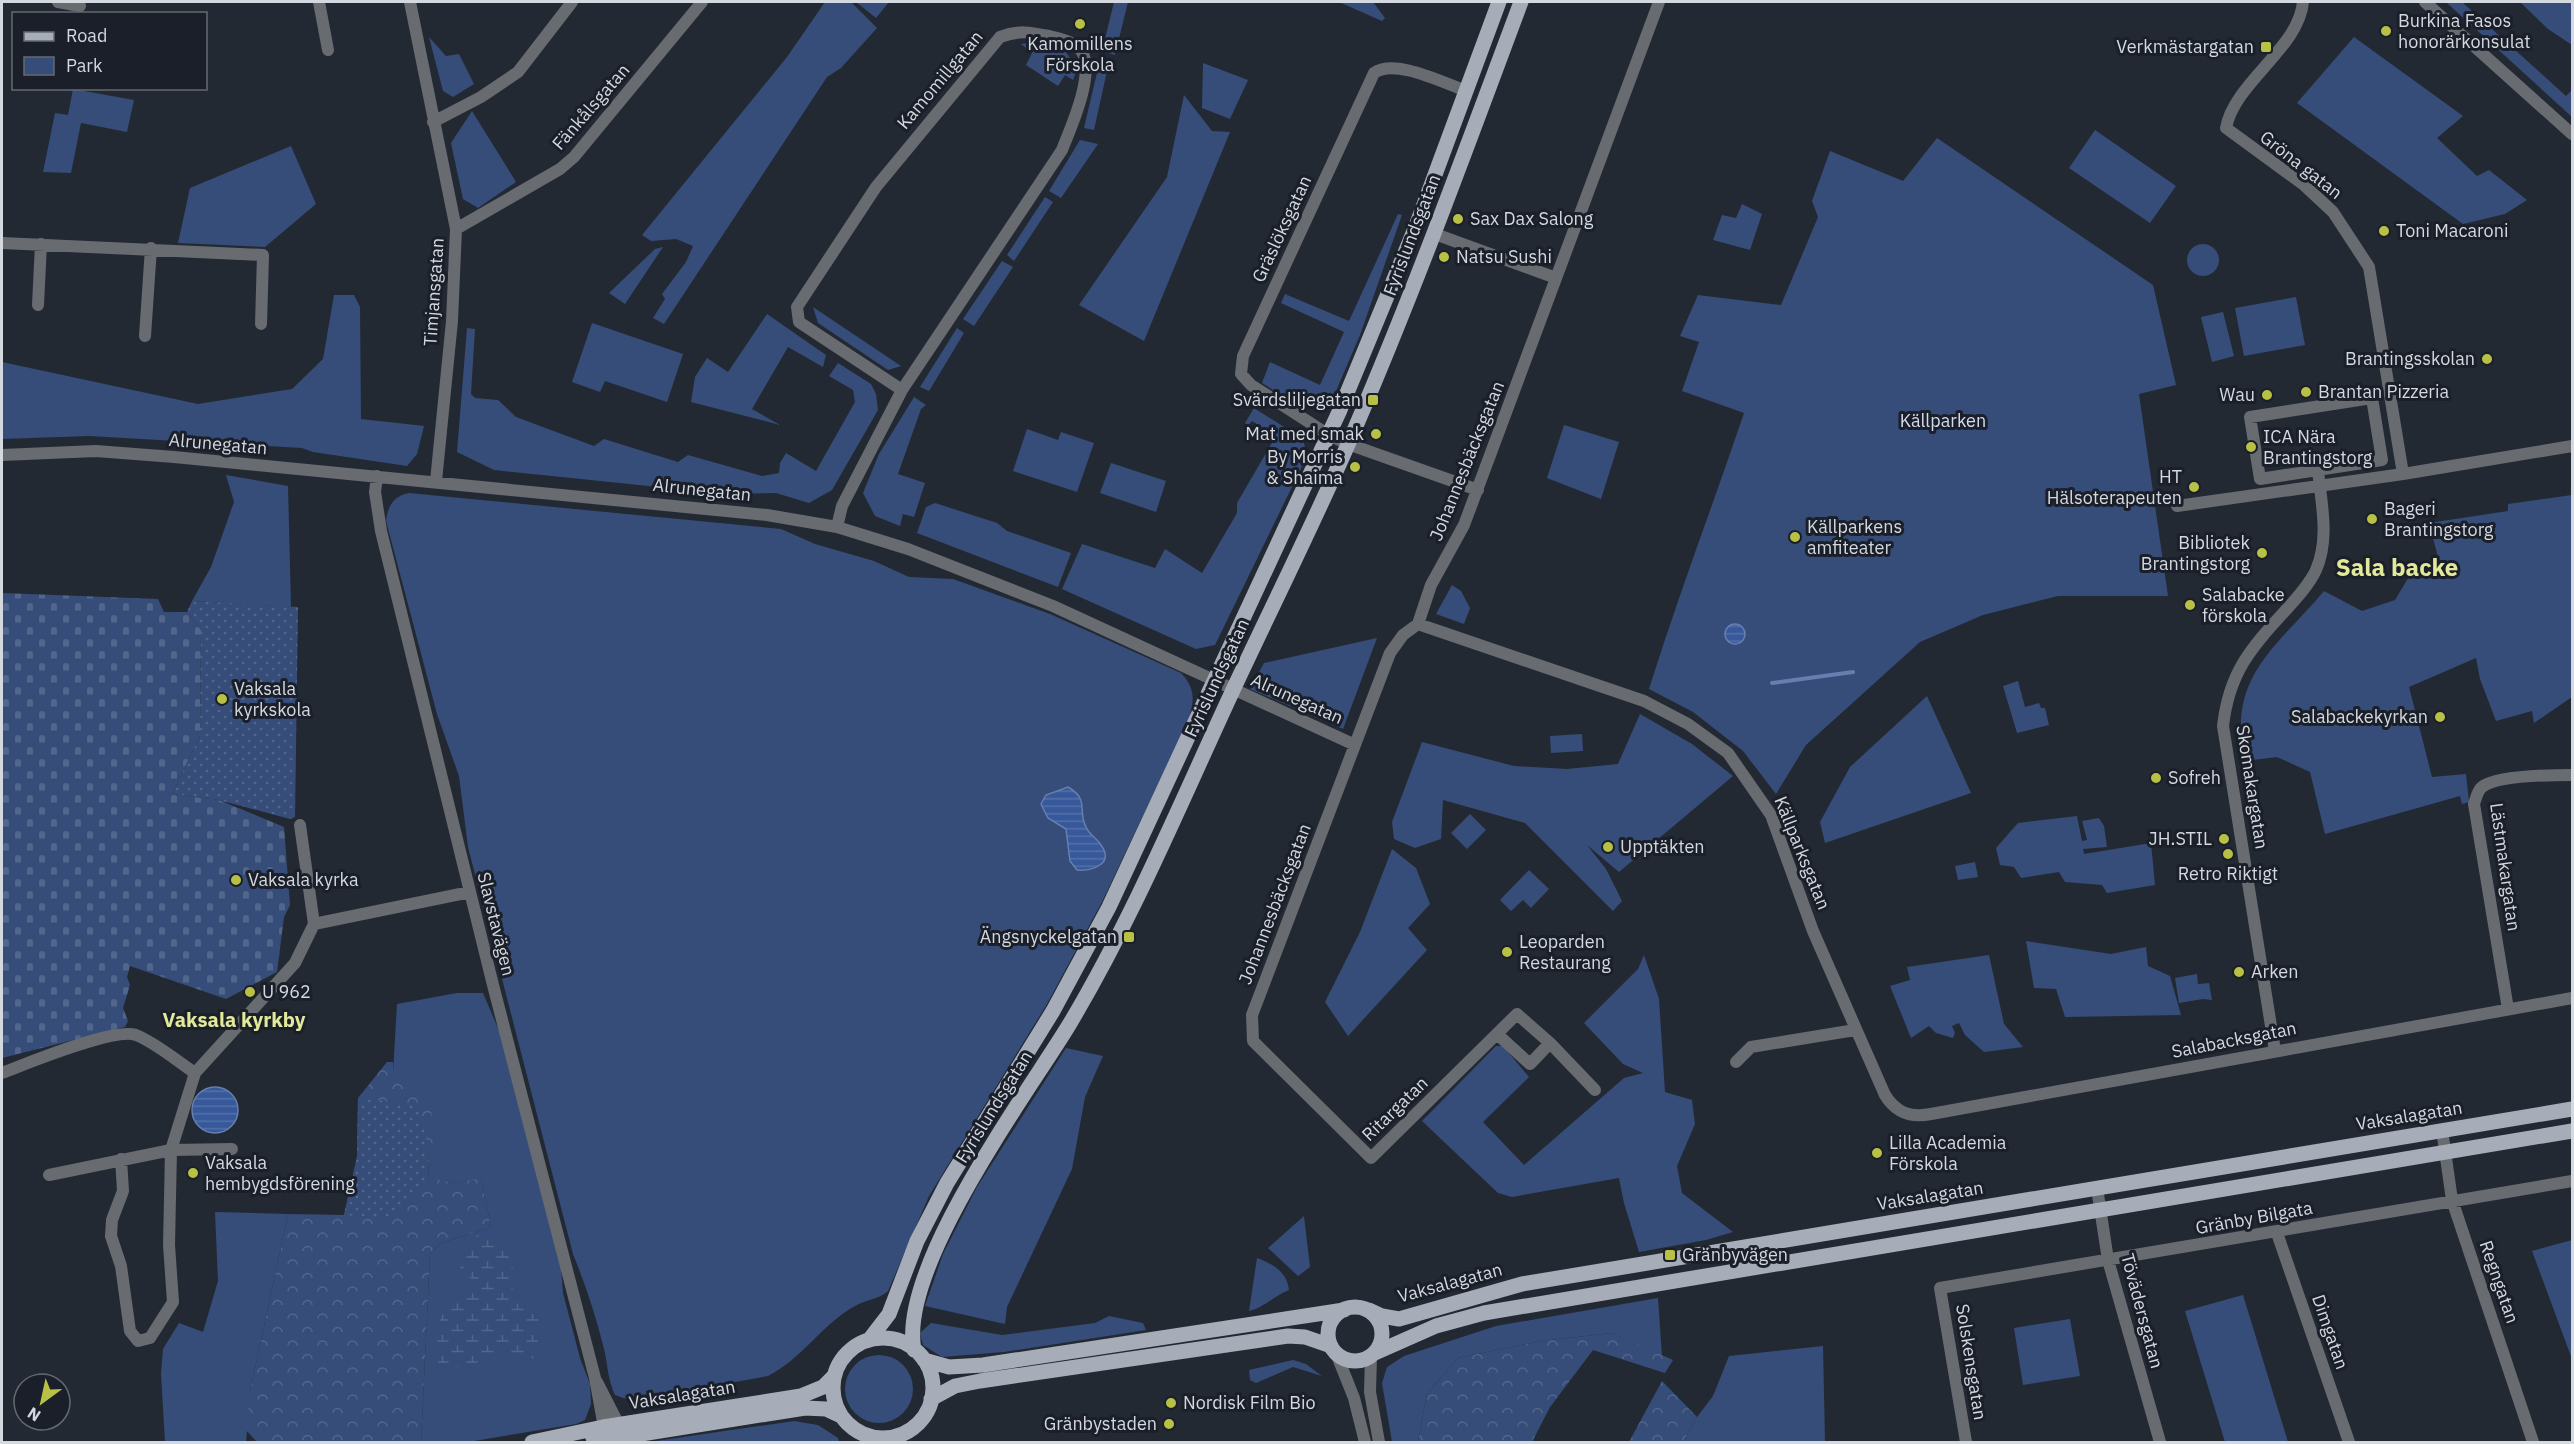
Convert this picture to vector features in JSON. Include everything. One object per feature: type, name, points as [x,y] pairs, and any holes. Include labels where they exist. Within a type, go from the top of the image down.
[{"type":"main road","name":"Fyrislundsgatan","points":[[869,1340],[889,1314],[917,1241],[947,1183],[1053,1011],[1108,909],[1329,435],[1416,226],[1499,2]]},
{"type":"main road","name":"Fyrislundsgatan","points":[[919,1355],[912,1332],[916,1302],[943,1234],[965,1191],[1070,1023],[1132,908],[1348,444],[1435,234],[1521,2]]},
{"type":"main road","name":"Vaksalagatan","points":[[1369,1310],[1382,1316],[1399,1319],[1522,1284],[2572,1109]]},
{"type":"main road","name":"Vaksalagatan","points":[[1373,1355],[1436,1326],[1484,1313],[2572,1131]]},
{"type":"main road","points":[[919,1355],[932,1379],[931,1400],[923,1417],[914,1427],[887,1440],[854,1436],[834,1401],[834,1376],[850,1350],[869,1340],[888,1338],[919,1355],[949,1366],[982,1365],[1352,1307],[1369,1310],[1380,1322],[1382,1330],[1382,1338],[1373,1355],[1356,1361],[1342,1358],[1333,1350],[1305,1337],[1288,1336],[980,1381],[955,1386],[931,1400]]},
{"type":"main road","points":[[1333,1350],[1330,1325],[1344,1310]]},
{"type":"main road","name":"Vaksalagatan","points":[[622,1434],[801,1396],[818,1389],[834,1376]]},
{"type":"main road","name":"Vaksalagatan","points":[[539,1443],[622,1434],[805,1408],[826,1409],[841,1416]]},
{"type":"main road","name":"Vaksalagatan","points":[[532,1443],[606,1436]]},
{"type":"street","points":[[58,2],[80,6]]},
{"type":"street","points":[[319,2],[328,50]]},
{"type":"street","name":"Timjansgatan","points":[[410,2],[432,122],[456,230],[452,321],[436,481]]},
{"type":"street","points":[[432,122],[481,97],[518,72],[572,2]]},
{"type":"street","name":"Fänkålsgatan","points":[[456,230],[560,170],[574,157],[702,2]]},
{"type":"street","name":"Johannesbäcksgatan","points":[[1252,1024],[1252,1015],[1390,653],[1403,635],[1418,624],[1427,595],[1464,525],[1478,490],[1659,2]]},
{"type":"street","name":"Gröna gatan","points":[[2303,2],[2300,21],[2233,110],[2228,118],[2228,131],[2304,185],[2333,212],[2369,267],[2403,474]]},
{"type":"street","points":[[2425,2],[2572,134]]},
{"type":"street","name":"Kamomillgatan","points":[[837,527],[842,506],[902,390],[1062,150],[1077,111],[1086,73],[1082,52],[1067,40],[1017,31],[1000,37],[876,187],[797,307],[799,322],[902,390]]},
{"type":"street","name":"Gräslöksgatan","points":[[1348,444],[1329,435],[1244,380],[1241,374],[1243,356],[1374,73],[1380,69],[1398,67],[1467,91]]},
{"type":"street","points":[[1435,234],[1556,278]]},
{"type":"street","points":[[2,243],[151,248],[263,255],[261,324]]},
{"type":"street","points":[[38,306],[41,244]]},
{"type":"street","points":[[145,336],[151,248]]},
{"type":"street","points":[[2372,398],[2382,460],[2318,470],[2260,479],[2250,417],[2372,398]]},
{"type":"street","points":[[1348,444],[1478,490]]},
{"type":"street","points":[[2177,506],[2403,474],[2572,446]]},
{"type":"street","name":"Alrunegatan","points":[[2,455],[96,451],[436,481],[767,515],[837,527],[908,549],[1053,606],[1355,745]]},
{"type":"street","name":"Skomakargatan","points":[[2275,1051],[2223,726],[2228,695],[2241,663],[2295,600],[2316,570],[2323,539],[2323,508],[2318,470]]},
{"type":"street","name":"Slavstavägen","points":[[377,476],[375,492],[381,531],[470,892],[595,1378],[606,1436]]},
{"type":"street","name":"Källparksgatan","points":[[1418,624],[1644,701],[1688,724],[1728,753],[1772,815],[1813,930],[1855,1030],[1885,1095],[1902,1113]]},
{"type":"street","name":"Lästmakargatan","points":[[2508,1009],[2474,804],[2478,792],[2489,784],[2532,775],[2572,775]]},
{"type":"street","points":[[121,1159],[123,1191],[112,1220],[111,1236],[121,1266],[130,1331],[138,1341],[150,1338],[173,1302],[169,1245],[171,1150],[195,1073],[295,963],[314,924],[300,825]]},
{"type":"street","points":[[314,924],[470,892]]},
{"type":"street","name":"Salabacksgatan","points":[[1902,1113],[1922,1116],[2572,998]]},
{"type":"street","name":"Ritargatan","points":[[1252,1024],[1253,1041],[1371,1158],[1517,1014],[1550,1043],[1595,1090]]},
{"type":"street","points":[[1736,1062],[1751,1047],[1855,1030]]},
{"type":"street","points":[[2,1073],[72,1047],[105,1038],[134,1034],[195,1073]]},
{"type":"street","points":[[1497,1034],[1530,1064],[1550,1043]]},
{"type":"street","name":"Regngatan","points":[[2442,1130],[2452,1200],[2533,1443]]},
{"type":"street","points":[[49,1175],[171,1150],[232,1149]]},
{"type":"street","name":"Gränby Bilgata","points":[[1940,1288],[2277,1233],[2452,1200],[2572,1181]]},
{"type":"street","name":"Tövädersgatan","points":[[2097,1188],[2108,1260],[2160,1443]]},
{"type":"street","name":"Dimgatan","points":[[2277,1233],[2349,1443]]},
{"type":"street","name":"Solskensgatan","points":[[1940,1288],[1966,1443]]},
{"type":"street","points":[[1333,1350],[1354,1398],[1365,1443]]},
{"type":"street","points":[[1373,1355],[1370,1392],[1379,1443]]},
{"type":"street","name":"Slavstavägen","points":[[595,1378],[622,1434]]},
{"type":"green space","points":[[825,2],[851,2],[877,28],[841,68],[827,77],[664,324],[653,318],[665,299],[662,294],[686,262],[693,246],[676,239],[651,241],[642,235],[787,57]]},
{"type":"green space","points":[[856,2],[889,2],[876,18]]},
{"type":"green space","points":[[1114,2],[1128,2],[1115,55],[1102,51]]},
{"type":"green space","points":[[1339,2],[1373,2],[1385,18],[1382,21]]},
{"type":"green space","points":[[2446,2],[2462,2],[2566,96],[2572,90],[2572,117]]},
{"type":"green space","points":[[2520,2],[2572,2],[2572,45],[2548,29]]},
{"type":"green space","points":[[429,37],[446,56],[459,54],[474,84],[453,97],[443,91]]},
{"type":"green space","points":[[2354,37],[2463,116],[2437,138],[2477,176],[2489,170],[2527,200],[2505,214],[2463,224],[2297,103]]},
{"type":"green space","points":[[1029,43],[1066,52],[1077,70],[1073,80],[1065,75],[1058,86],[1026,65],[1032,53],[1021,44]]},
{"type":"green space","points":[[1100,60],[1109,62],[1094,130],[1084,128]]},
{"type":"green space","points":[[1203,63],[1248,80],[1230,119],[1202,108]]},
{"type":"green space","points":[[73,90],[134,100],[127,132],[81,123],[71,173],[43,172],[55,113],[68,115]]},
{"type":"green space","points":[[1184,95],[1212,131],[1230,132],[1144,341],[1079,305],[1167,177]]},
{"type":"green space","points":[[472,111],[516,182],[478,208],[463,199],[451,143]]},
{"type":"green space","points":[[2095,130],[2176,186],[2150,223],[2069,168]]},
{"type":"green space","name":"Källparken","points":[[1937,138],[2153,285],[2176,385],[2139,394],[2168,596],[2058,596],[1983,615],[1920,642],[1806,745],[1776,794],[1743,751],[1693,712],[1649,689],[1744,413],[1682,391],[1699,342],[1680,336],[1698,295],[1781,305],[1818,217],[1812,201],[1830,151],[1903,181]]},
{"type":"green space","points":[[1080,140],[1098,144],[1061,198],[1049,191]]},
{"type":"green space","points":[[291,146],[316,204],[265,247],[178,243],[190,188]]},
{"type":"green space","points":[[1045,197],[1053,202],[1014,261],[1007,255]]},
{"type":"green space","points":[[1742,204],[1762,214],[1750,250],[1713,240],[1722,215],[1736,218]]},
{"type":"green space","points":[[1398,214],[1402,215],[1360,335],[1330,405],[1320,408],[1303,406],[1262,383],[1270,362],[1320,385],[1344,332],[1281,303],[1285,294],[1349,321]]},
{"type":"green space","points":[[2203,244],[2215,248],[2219,260],[2215,272],[2203,276],[2191,272],[2187,260],[2191,248]]},
{"type":"green space","points":[[663,247],[625,304],[609,293],[655,249]]},
{"type":"green space","points":[[1002,261],[1013,267],[974,326],[963,319]]},
{"type":"green space","points":[[334,295],[354,295],[360,307],[361,419],[424,426],[417,454],[407,466],[313,452],[302,448],[89,436],[2,439],[2,362],[198,404],[292,389],[323,359]]},
{"type":"green space","points":[[2296,297],[2305,345],[2244,356],[2235,308]]},
{"type":"green space","points":[[813,307],[901,366],[888,370],[818,323]]},
{"type":"green space","points":[[2223,312],[2234,356],[2212,362],[2201,317]]},
{"type":"green space","points":[[767,314],[826,355],[823,367],[788,347],[752,409],[780,425],[691,402],[695,377],[707,358],[728,372]]},
{"type":"green space","points":[[592,323],[683,354],[667,402],[605,381],[600,392],[572,382]]},
{"type":"green space","points":[[467,328],[475,329],[471,394],[475,398],[498,400],[516,417],[594,446],[604,439],[678,462],[688,455],[762,476],[779,473],[780,463],[786,453],[816,471],[855,402],[853,390],[829,376],[838,363],[871,384],[876,394],[878,410],[832,490],[809,503],[776,493],[726,494],[494,470],[457,452]]},
{"type":"green space","points":[[957,328],[964,333],[929,391],[920,387]]},
{"type":"green space","points":[[914,397],[926,405],[921,409],[898,474],[925,483],[914,517],[903,514],[900,526],[875,516],[863,493],[879,454]]},
{"type":"green space","points":[[1254,408],[1303,439],[1307,456],[1215,645],[1196,649],[1062,589],[1082,544],[1155,568],[1165,549],[1202,573],[1237,513],[1237,503],[1276,436],[1252,421],[1248,426],[1245,423]]},
{"type":"green space","points":[[1564,425],[1619,442],[1601,499],[1547,478]]},
{"type":"green space","points":[[1027,429],[1058,440],[1061,432],[1094,443],[1077,492],[1013,471]]},
{"type":"green space","points":[[1111,463],[1166,481],[1156,512],[1100,493]]},
{"type":"green space","points":[[226,475],[288,486],[291,607],[192,601],[211,567],[234,502]]},
{"type":"green space","points":[[409,493],[781,529],[815,544],[874,561],[909,577],[953,579],[1050,614],[1181,673],[1190,685],[1193,697],[1187,723],[1102,902],[1047,1004],[929,1196],[888,1291],[843,1313],[791,1360],[768,1376],[632,1401],[615,1395],[612,1389],[597,1322],[573,1254],[468,847],[459,776],[437,714],[386,521],[388,510],[393,502],[399,496]]},
{"type":"green space","points":[[2572,495],[2572,697],[2534,723],[2532,711],[2496,721],[2480,679],[2476,658],[2409,687],[2432,777],[2466,774],[2469,802],[2462,804],[2460,796],[2325,834],[2310,772],[2277,757],[2245,761],[2241,732],[2243,707],[2249,685],[2259,666],[2273,648],[2324,591],[2362,611],[2395,600],[2410,575],[2441,568],[2429,523],[2508,511],[2508,504]]},
{"type":"green space","points":[[935,503],[997,523],[1007,531],[1071,553],[1058,587],[917,533],[926,507]]},
{"type":"green space","points":[[1452,585],[1461,591],[1470,608],[1464,624],[1436,614]]},
{"type":"green space","points":[[2,593],[158,599],[164,612],[187,612],[201,630],[200,736],[172,794],[219,800],[284,827],[290,905],[284,917],[277,972],[226,999],[130,966],[127,977],[130,985],[123,1008],[128,1021],[125,1027],[2,1058]]},
{"type":"green space","points":[[192,601],[298,607],[295,817],[290,819],[219,800],[172,794],[200,736],[201,630],[187,612]]},
{"type":"green space","points":[[1377,638],[1343,729],[1250,689],[1264,663]]},
{"type":"green space","points":[[2018,681],[2025,707],[2039,703],[2041,708],[2045,708],[2049,725],[2017,733],[2003,686]]},
{"type":"green space","points":[[1927,696],[1971,793],[1825,843],[1820,822],[1850,767]]},
{"type":"green space","points":[[1640,714],[1692,744],[1733,776],[1619,872],[1587,845],[1606,869],[1622,901],[1613,911],[1525,823],[1443,800],[1441,839],[1415,848],[1394,839],[1392,822],[1422,742],[1514,766],[1567,769],[1618,764]]},
{"type":"green space","points":[[1582,734],[1583,751],[1551,753],[1550,736]]},
{"type":"green space","points":[[1470,814],[1486,830],[1467,849],[1451,833]]},
{"type":"green space","points":[[2077,816],[2082,841],[2087,840],[2082,821],[2099,818],[2104,826],[2107,847],[2083,849],[2084,854],[2151,843],[2155,885],[2107,893],[2102,885],[2065,882],[2059,872],[2021,878],[2014,867],[2000,865],[1996,848],[2018,823]]},
{"type":"green space","points":[[1392,849],[1416,868],[1430,904],[1408,928],[1427,950],[1348,1036],[1325,1002],[1360,932]]},
{"type":"green space","points":[[1975,862],[1978,877],[1958,880],[1955,866]]},
{"type":"green space","points":[[1529,870],[1549,889],[1531,908],[1523,900],[1511,911],[1500,900]]},
{"type":"green space","points":[[2026,941],[2111,954],[2146,947],[2148,966],[2170,976],[2181,1015],[2065,1017],[2056,989],[2034,988]]},
{"type":"green space","points":[[1644,955],[1659,999],[1665,1092],[1692,1100],[1695,1124],[1677,1166],[1682,1193],[1733,1232],[1706,1240],[1639,1252],[1619,1178],[1512,1197],[1498,1193],[1422,1121],[1496,1046],[1503,1046],[1529,1077],[1483,1122],[1524,1165],[1624,1078],[1643,1073],[1623,1064],[1584,1023],[1638,969]]},
{"type":"green space","points":[[1989,955],[2004,1024],[2023,1047],[1984,1052],[1965,1035],[1959,1023],[1952,1026],[1955,1033],[1953,1038],[1936,1033],[1929,1026],[1911,1038],[1890,986],[1910,980],[1907,967]]},
{"type":"green space","points":[[2197,974],[2198,984],[2209,983],[2212,1000],[2203,999],[2179,1003],[2175,978]]},
{"type":"green space","points":[[457,993],[483,993],[500,1033],[561,1268],[563,1293],[580,1358],[590,1384],[591,1404],[585,1420],[576,1424],[468,1442],[421,1442],[430,1254],[441,1243],[491,1227],[481,1179],[457,1183],[428,1179],[429,1151],[393,1073],[397,1004]]},
{"type":"green space","points":[[1066,1048],[1103,1056],[1085,1097],[1072,1169],[1007,1307],[1005,1324],[925,1306],[943,1254],[977,1187]]},
{"type":"green space","points":[[387,1062],[393,1062],[393,1073],[422,1094],[430,1106],[437,1141],[429,1151],[428,1178],[457,1183],[481,1178],[491,1227],[441,1243],[430,1254],[421,1442],[257,1442],[246,1430],[251,1387],[288,1214],[344,1215],[357,1157],[358,1098]]},
{"type":"green space","points":[[358,1098],[419,1105],[427,1142],[428,1169],[425,1180],[417,1192],[389,1218],[344,1215],[357,1157]]},
{"type":"green space","points":[[215,1212],[288,1214],[251,1387],[246,1442],[165,1442],[161,1374],[163,1349],[179,1323],[203,1332],[218,1281]]},
{"type":"green space","points":[[1304,1216],[1310,1267],[1298,1276],[1268,1248]]},
{"type":"green space","points":[[486,1228],[515,1251],[510,1286],[539,1314],[537,1359],[496,1355],[462,1368],[438,1363],[437,1328],[450,1296],[472,1295],[474,1280],[461,1273],[460,1250]]},
{"type":"green space","points":[[2572,1240],[2572,1359],[2532,1251]]},
{"type":"green space","points":[[1257,1258],[1282,1274],[1289,1290],[1249,1311]]},
{"type":"green space","points":[[2243,1295],[2288,1442],[2225,1442],[2185,1311]]},
{"type":"green space","points":[[1658,1298],[1662,1356],[1612,1333],[1541,1341],[1458,1358],[1427,1394],[1418,1442],[1392,1442],[1382,1383],[1387,1367],[1404,1356],[1496,1326]]},
{"type":"green space","points":[[1109,1316],[1143,1323],[1146,1330],[1004,1352],[942,1357],[923,1345],[920,1333],[931,1323],[1002,1335],[1095,1323]]},
{"type":"green space","points":[[2070,1319],[2080,1376],[2023,1385],[2014,1328]]},
{"type":"green space","points":[[1612,1333],[1673,1360],[1665,1373],[1593,1350],[1550,1407],[1532,1442],[1418,1442],[1427,1394],[1458,1358],[1541,1341]]},
{"type":"green space","points":[[1823,1346],[1825,1442],[1683,1442],[1697,1417],[1713,1396],[1729,1356]]},
{"type":"green space","points":[[879,1355],[892,1358],[903,1365],[910,1376],[913,1389],[910,1402],[903,1413],[892,1420],[879,1423],[866,1420],[855,1413],[848,1402],[845,1389],[848,1376],[855,1365],[866,1358]]},
{"type":"green space","points":[[1293,1360],[1306,1364],[1322,1376],[1293,1367],[1256,1383],[1250,1380],[1249,1370]]},
{"type":"green space","points":[[1662,1381],[1697,1417],[1683,1442],[1629,1442]]},
{"type":"green space","points":[[794,1421],[818,1425],[838,1438],[839,1442],[649,1442]]},
{"type":"shaded area","points":[[1735,624],[1742,627],[1745,634],[1742,641],[1735,644],[1728,641],[1725,634],[1728,627]]},
{"type":"shaded area","points":[[1068,787],[1079,796],[1086,827],[1105,852],[1104,862],[1095,868],[1077,870],[1070,861],[1066,829],[1048,818],[1041,804],[1046,795]]},
{"type":"shaded area","points":[[215,1087],[231,1094],[238,1110],[231,1126],[215,1133],[199,1126],[192,1110],[199,1094]]},
{"type":"waterway","points":[[1772,683],[1853,672]]},
{"type":"place","name":"Kamomillens Förskola","points":[[1080,24]]},
{"type":"place","name":"Burkina Fasos honorärkonsulat","points":[[2386,31]]},
{"type":"place","name":"Verkmästargatan","points":[[2266,47]]},
{"type":"place","name":"Sax Dax Salong","points":[[1458,219]]},
{"type":"place","name":"Toni Macaroni","points":[[2384,231]]},
{"type":"place","name":"Natsu Sushi","points":[[1444,257]]},
{"type":"place","name":"Brantingsskolan","points":[[2487,359]]},
{"type":"place","name":"Brantan Pizzeria","points":[[2306,392]]},
{"type":"place","name":"Wau","points":[[2267,395]]},
{"type":"place","name":"Svärdsliljegatan","points":[[1373,400]]},
{"type":"place","name":"Mat med smak","points":[[1376,434]]},
{"type":"place","name":"ICA Nära Brantingstorg","points":[[2251,447]]},
{"type":"place","name":"By Morris & Shaima","points":[[1355,467]]},
{"type":"place","name":"HT Hälsoterapeuten","points":[[2194,487]]},
{"type":"place","name":"Bageri Brantingstorg","points":[[2372,519]]},
{"type":"place","name":"Källparkens amfiteater","points":[[1795,537]]},
{"type":"place","name":"Bibliotek Brantingstorg","points":[[2262,553]]},
{"type":"place","name":"Salabacke förskola","points":[[2190,605]]},
{"type":"place","name":"Vaksala kyrkskola","points":[[222,699]]},
{"type":"place","name":"Salabackekyrkan","points":[[2440,717]]},
{"type":"place","name":"Sofreh","points":[[2156,778]]},
{"type":"place","name":"JH.STIL","points":[[2224,839]]},
{"type":"place","name":"Upptäkten","points":[[1608,847]]},
{"type":"place","name":"Retro Riktigt","points":[[2228,854]]},
{"type":"place","name":"Vaksala kyrka","points":[[236,880]]},
{"type":"place","name":"Ängsnyckelgatan","points":[[1129,937]]},
{"type":"place","name":"Leoparden Restaurang","points":[[1507,952]]},
{"type":"place","name":"Arken","points":[[2239,972]]},
{"type":"place","name":"U 962","points":[[250,992]]},
{"type":"place","name":"Lilla Academia Förskola","points":[[1877,1153]]},
{"type":"place","name":"Vaksala hembygdsförening","points":[[193,1173]]},
{"type":"place","name":"Gränbyvägen","points":[[1670,1255]]},
{"type":"place","name":"Nordisk Film Bio","points":[[1171,1403]]},
{"type":"place","name":"Gränbystaden","points":[[1169,1424]]},
{"type":"district","name":"Sala backe","points":[[2397,568]]},
{"type":"district","name":"Vaksala kyrkby","points":[[234,1020]]}]
